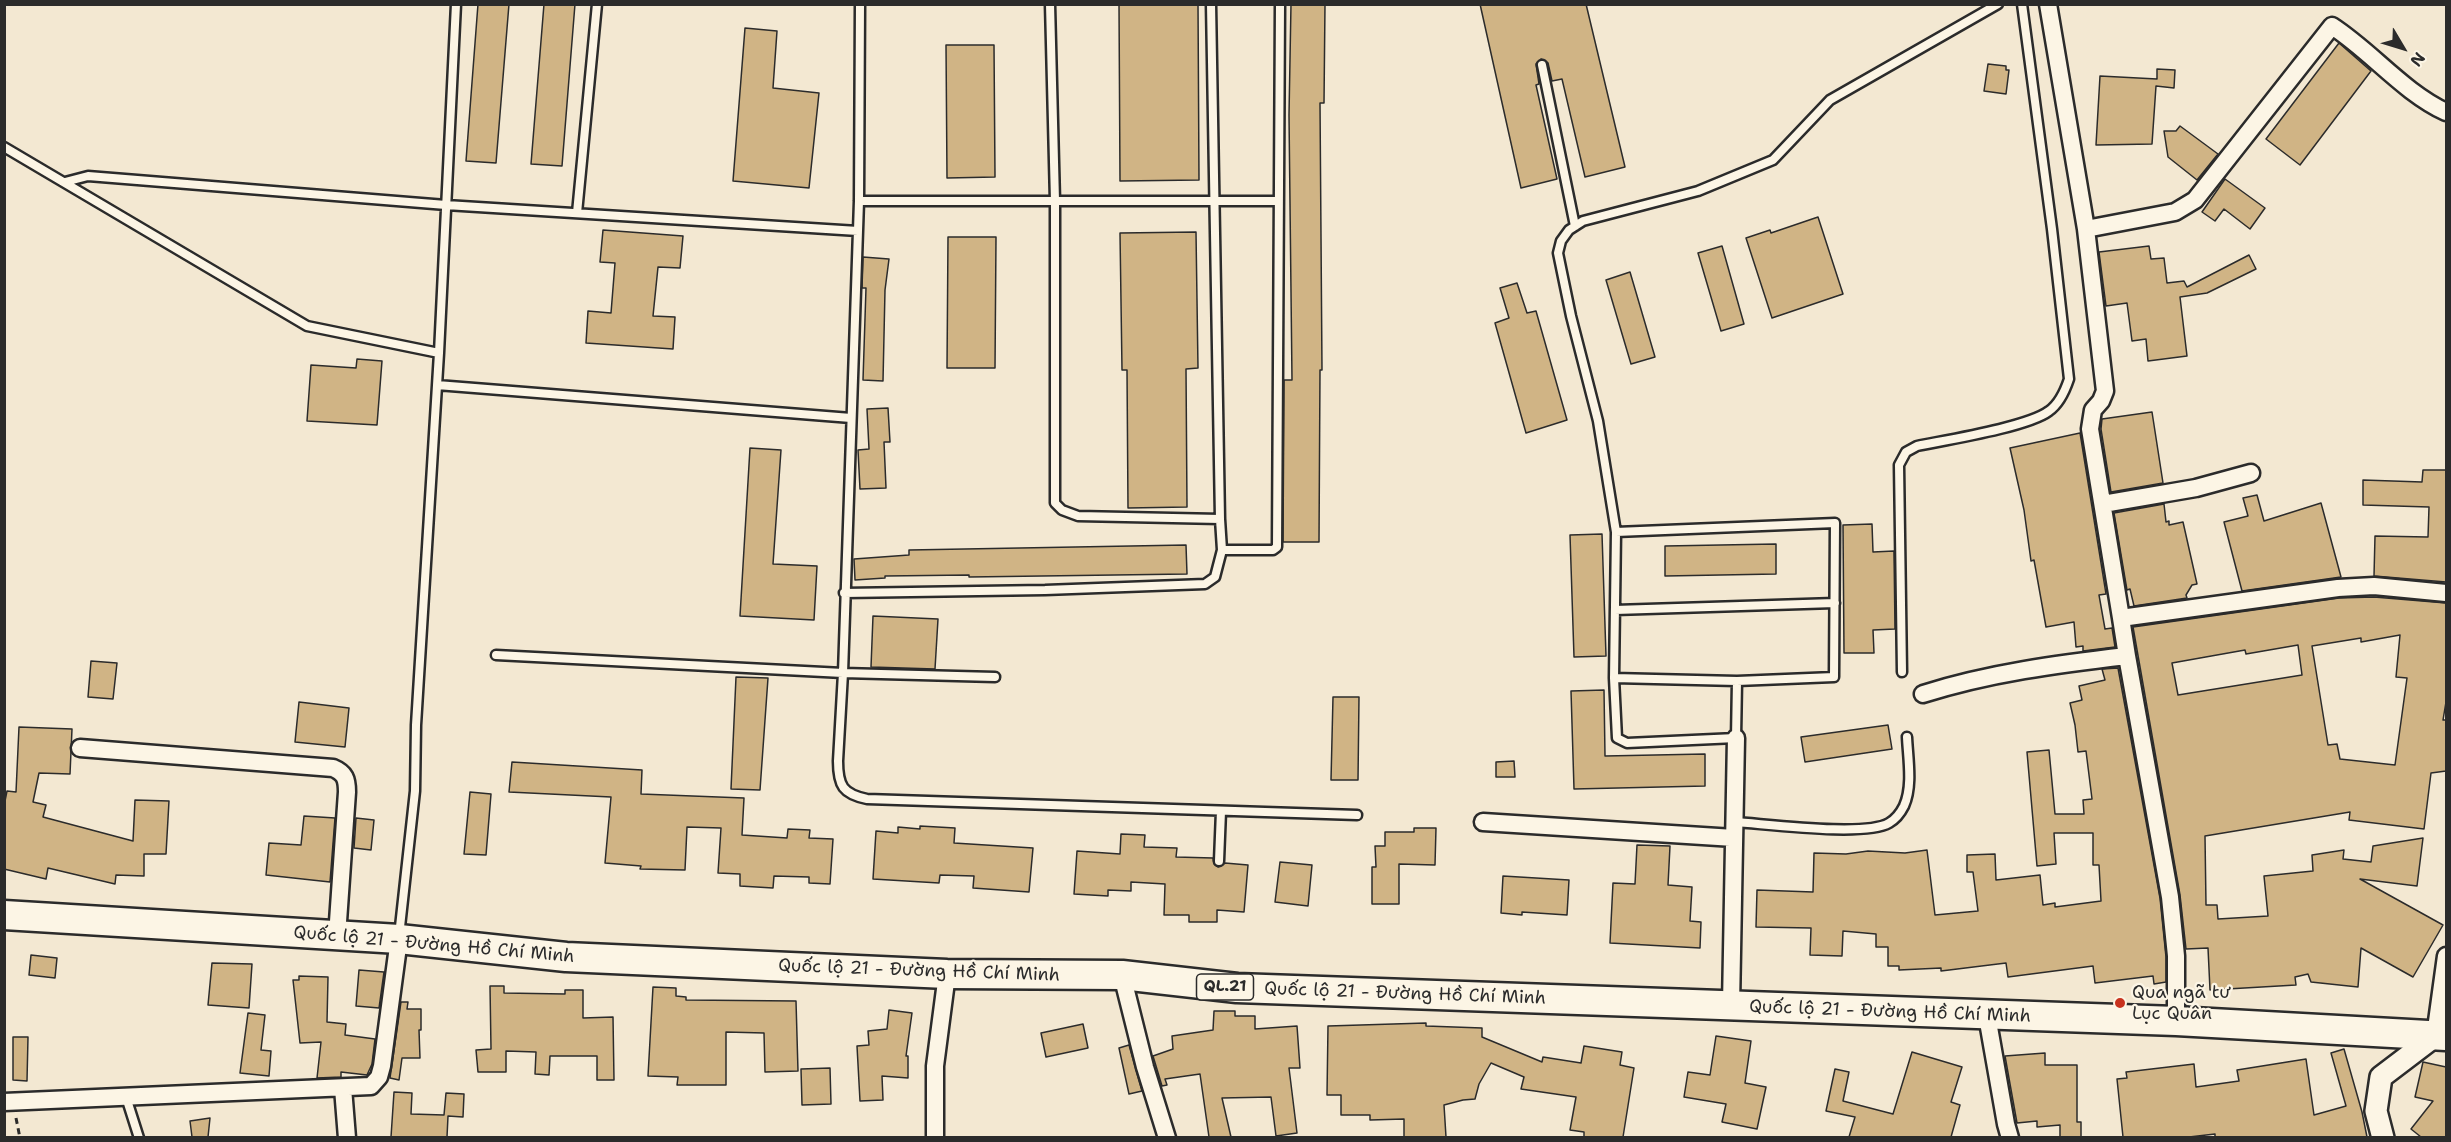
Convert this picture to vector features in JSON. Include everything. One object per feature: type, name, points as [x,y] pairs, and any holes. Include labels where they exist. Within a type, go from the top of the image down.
[{"type":"highway","name":"Quốc lộ 21 - Đường Hồ Chí Minh","points":[[4,915],[399,939],[566,957],[947,974],[1122,975],[1237,988],[2176,1022],[2441,1036]]},
{"type":"street","points":[[2048,4],[2086,229],[2104,391],[2101,401],[2093,410],[2090,429],[2170,897],[2176,956],[2176,1022]]},
{"type":"street","points":[[2086,229],[2175,212],[2195,200],[2332,26],[2354,40],[2427,103],[2446,112]]},
{"type":"street","points":[[2103,504],[2196,489],[2251,473]]},
{"type":"street","points":[[2121,618],[2338,588],[2374,586],[2446,593]]},
{"type":"street","points":[[1923,694],[1972,679],[2026,669],[2127,656]]},
{"type":"street","points":[[1731,1005],[1736,738]]},
{"type":"street","points":[[80,748],[333,768],[340,771],[347,781],[347,792],[337,936]]},
{"type":"street","points":[[1483,822],[1734,830]]},
{"type":"street","points":[[4,1102],[370,1086],[379,1077],[386,1045],[399,939]]},
{"type":"street","points":[[2383,1137],[2376,1111],[2381,1077],[2441,1036],[2446,956]]},
{"type":"street","points":[[935,1137],[935,1066],[947,974]]},
{"type":"street","points":[[1122,975],[1145,1067],[1167,1137]]},
{"type":"street","points":[[1987,1016],[2010,1137]]},
{"type":"street","points":[[343,1088],[346,1137]]},
{"type":"lane","points":[[399,939],[415,791],[417,714],[436,385],[440,353],[456,4]]},
{"type":"lane","points":[[577,213],[597,4]]},
{"type":"lane","points":[[860,4],[859,201],[838,776],[846,792],[867,800],[1357,815]]},
{"type":"lane","points":[[1050,4],[1055,201],[1055,502],[1062,510],[1078,516],[1220,519]]},
{"type":"lane","points":[[844,593],[1045,590],[1205,584],[1215,577],[1222,550],[1211,4]]},
{"type":"lane","points":[[1222,550],[1273,550],[1277,547],[1280,4]]},
{"type":"lane","points":[[1737,681],[1736,738],[1627,743],[1621,742],[1615,734],[1616,532],[1598,422],[1571,316],[1558,253],[1561,241],[1569,230],[1583,221],[1698,191],[1773,160],[1816,113],[1836,96],[1998,4]]},
{"type":"lane","points":[[1902,672],[1899,465],[1906,452],[1917,446],[2029,421],[2050,411],[2063,394],[2069,379],[2022,4]]},
{"type":"lane","points":[[1542,65],[1575,226]]},
{"type":"lane","points":[[4,147],[307,326],[440,353]]},
{"type":"lane","points":[[65,183],[88,176],[446,205],[858,231]]},
{"type":"lane","points":[[859,201],[1278,201]]},
{"type":"lane","points":[[436,385],[851,418]]},
{"type":"lane","points":[[1614,678],[1737,681],[1834,677],[1835,523],[1616,532]]},
{"type":"lane","points":[[1615,610],[1835,603]]},
{"type":"lane","points":[[496,655],[843,673],[994,677]]},
{"type":"lane","points":[[1734,830],[1853,830],[1890,823],[1899,815],[1908,790],[1908,738]]},
{"type":"lane","points":[[1219,861],[1221,811]]},
{"type":"lane","points":[[126,1096],[139,1137]]},
{"type":"building","points":[[478,4],[509,4],[496,163],[466,161]]},
{"type":"building","points":[[544,4],[575,4],[562,166],[531,164]]},
{"type":"building","points":[[1119,4],[1198,4],[1199,180],[1120,181]]},
{"type":"building","points":[[1291,4],[1325,4],[1324,103],[1320,103],[1322,370],[1320,370],[1319,542],[1283,542],[1284,380],[1292,380],[1289,115]]},
{"type":"building","points":[[1480,4],[1586,4],[1625,167],[1585,177],[1562,79],[1552,81],[1548,63],[1541,59],[1536,64],[1539,84],[1536,85],[1557,179],[1521,188]]},
{"type":"building","points":[[745,28],[777,31],[773,88],[819,93],[809,188],[733,181]]},
{"type":"building","points":[[2339,43],[2371,71],[2300,165],[2266,139]]},
{"type":"building","points":[[946,45],[994,45],[995,177],[947,178]]},
{"type":"building","points":[[1988,64],[2006,66],[2006,70],[2009,70],[2006,94],[1984,91]]},
{"type":"building","points":[[2157,69],[2175,70],[2174,88],[2156,86],[2152,144],[2096,145],[2100,76],[2157,79]]},
{"type":"building","points":[[2180,126],[2218,154],[2197,180],[2168,157],[2164,131],[2176,131]]},
{"type":"building","points":[[2225,179],[2265,208],[2250,229],[2224,209],[2215,221],[2202,212]]},
{"type":"building","points":[[1818,217],[1843,294],[1772,318],[1746,238],[1770,230],[1771,233]]},
{"type":"building","points":[[603,230],[683,236],[680,268],[658,267],[653,316],[675,317],[673,349],[586,343],[588,311],[611,313],[615,263],[600,262]]},
{"type":"building","points":[[1196,232],[1198,368],[1186,369],[1187,507],[1128,508],[1127,370],[1122,370],[1120,233]]},
{"type":"building","points":[[948,237],[996,237],[995,368],[947,368]]},
{"type":"building","points":[[1722,246],[1744,324],[1721,331],[1698,253]]},
{"type":"building","points":[[2149,246],[2151,259],[2164,258],[2167,283],[2184,281],[2187,287],[2249,255],[2256,269],[2207,293],[2180,297],[2187,356],[2148,361],[2146,339],[2132,341],[2127,303],[2106,306],[2099,252]]},
{"type":"building","points":[[863,257],[889,259],[885,290],[883,381],[863,380],[866,288],[862,288]]},
{"type":"building","points":[[1630,272],[1655,357],[1631,364],[1606,280]]},
{"type":"building","points":[[1517,283],[1527,313],[1536,311],[1567,420],[1526,433],[1495,323],[1509,318],[1500,288]]},
{"type":"building","points":[[357,359],[382,361],[377,425],[307,421],[311,365],[356,368]]},
{"type":"building","points":[[888,408],[890,442],[884,442],[886,488],[860,489],[858,450],[869,449],[867,409]]},
{"type":"building","points":[[2152,412],[2163,483],[2111,492],[2101,429],[2102,419]]},
{"type":"building","points":[[2080,433],[2106,594],[2099,595],[2105,629],[2112,628],[2115,647],[2083,651],[2083,646],[2076,647],[2074,622],[2046,627],[2010,448]]},
{"type":"building","points":[[750,448],[781,450],[773,564],[817,566],[814,620],[740,616]]},
{"type":"building","points":[[2423,470],[2446,470],[2446,582],[2374,576],[2375,536],[2428,537],[2429,507],[2363,505],[2363,480],[2422,482]]},
{"type":"building","points":[[2257,495],[2264,521],[2321,503],[2341,577],[2242,591],[2224,522],[2248,516],[2243,498]]},
{"type":"building","points":[[2164,504],[2166,522],[2169,521],[2169,525],[2183,522],[2197,584],[2192,585],[2186,595],[2187,598],[2134,606],[2130,589],[2127,590],[2114,513]]},
{"type":"building","points":[[1872,524],[1873,552],[1894,551],[1895,629],[1873,630],[1874,653],[1844,653],[1843,525]]},
{"type":"building","points":[[1602,534],[1606,656],[1574,657],[1570,535]]},
{"type":"building","points":[[1776,544],[1776,574],[1665,576],[1665,546]]},
{"type":"building","points":[[1186,545],[1187,574],[885,576],[885,578],[855,580],[854,559],[909,555],[909,550]]},
{"type":"building","points":[[2374,597],[2446,603],[2446,702],[2443,720],[2446,720],[2446,771],[2431,773],[2424,829],[2349,820],[2350,812],[2205,836],[2206,905],[2217,905],[2218,919],[2268,916],[2264,876],[2313,871],[2312,855],[2344,850],[2343,859],[2371,862],[2373,846],[2423,838],[2417,886],[2360,879],[2443,925],[2413,977],[2361,948],[2358,987],[2311,982],[2308,974],[2295,977],[2296,985],[2210,990],[2208,948],[2186,949],[2180,895],[2133,627],[2339,598]],"holes":[[[2400,635],[2396,677],[2407,678],[2395,765],[2340,759],[2337,744],[2328,745],[2312,646],[2361,638],[2361,642]],[[2298,645],[2302,675],[2178,695],[2172,663],[2245,650],[2246,654]]]},
{"type":"building","points":[[873,616],[938,619],[935,669],[871,667]]},
{"type":"building","points":[[91,661],[117,663],[113,699],[88,697]]},
{"type":"building","points":[[2118,668],[2160,898],[2166,982],[2154,984],[2153,976],[2095,983],[2093,966],[2008,977],[2006,963],[1941,971],[1941,968],[1899,970],[1899,966],[1888,966],[1888,947],[1876,947],[1876,934],[1843,931],[1842,956],[1810,955],[1811,928],[1756,927],[1757,890],[1813,892],[1814,853],[1846,854],[1868,851],[1905,853],[1927,850],[1935,915],[1978,911],[1973,872],[1967,872],[1967,855],[1995,854],[1996,880],[2040,875],[2043,905],[2055,903],[2055,907],[2101,901],[2099,865],[2093,865],[2093,833],[2054,833],[2056,864],[2037,866],[2027,752],[2049,750],[2055,814],[2084,814],[2083,800],[2092,799],[2086,751],[2078,752],[2070,703],[2082,700],[2079,686],[2105,680],[2102,669]]},
{"type":"building","points":[[736,677],[768,678],[760,790],[731,789]]},
{"type":"building","points":[[1604,690],[1605,756],[1705,754],[1705,786],[1574,789],[1571,691]]},
{"type":"building","points":[[1333,697],[1359,697],[1358,780],[1331,780]]},
{"type":"building","points":[[299,702],[349,708],[345,747],[295,742]]},
{"type":"building","points":[[1888,725],[1892,749],[1805,762],[1801,737]]},
{"type":"building","points":[[19,727],[72,729],[70,774],[39,773],[33,802],[46,805],[43,817],[133,841],[135,800],[169,801],[166,854],[144,854],[144,876],[116,875],[115,884],[48,868],[46,879],[4,869],[4,806],[7,791],[16,792]]},
{"type":"building","points":[[1514,761],[1515,777],[1496,777],[1496,762]]},
{"type":"building","points":[[512,762],[642,770],[641,794],[744,798],[742,835],[787,838],[788,829],[810,830],[809,838],[833,839],[830,884],[809,883],[809,877],[774,876],[773,888],[740,886],[740,874],[718,873],[721,828],[687,827],[685,870],[640,869],[641,866],[605,863],[611,797],[509,792]]},
{"type":"building","points":[[470,792],[491,794],[486,855],[464,854]]},
{"type":"building","points":[[304,816],[335,818],[330,882],[266,875],[269,843],[301,845]]},
{"type":"building","points":[[356,818],[374,820],[371,850],[354,848]]},
{"type":"building","points":[[920,826],[955,828],[954,843],[1033,848],[1029,892],[973,888],[974,876],[940,875],[939,883],[873,879],[876,831],[898,833],[898,827],[920,829]]},
{"type":"building","points":[[1414,828],[1436,828],[1435,865],[1399,864],[1399,904],[1372,904],[1372,867],[1376,867],[1375,846],[1385,846],[1385,832],[1414,832]]},
{"type":"building","points":[[1121,834],[1145,835],[1144,847],[1177,848],[1176,857],[1213,858],[1214,864],[1218,867],[1225,863],[1248,865],[1244,912],[1217,910],[1217,922],[1189,922],[1189,915],[1164,915],[1165,884],[1131,882],[1131,891],[1108,890],[1108,896],[1074,894],[1077,851],[1120,854]]},
{"type":"building","points":[[1637,845],[1670,846],[1668,885],[1692,887],[1690,921],[1701,922],[1700,948],[1610,943],[1613,883],[1635,884]]},
{"type":"building","points":[[1280,862],[1312,865],[1308,906],[1275,902]]},
{"type":"building","points":[[1503,876],[1569,880],[1567,915],[1501,913]]},
{"type":"building","points":[[31,955],[57,958],[55,978],[29,975]]},
{"type":"building","points":[[212,963],[252,964],[249,1008],[208,1005]]},
{"type":"building","points":[[359,970],[384,972],[379,1008],[356,1006]]},
{"type":"building","points":[[299,976],[328,977],[327,1022],[346,1024],[345,1035],[375,1039],[372,1064],[367,1075],[341,1072],[341,1077],[317,1078],[321,1042],[300,1043],[293,980],[299,980]]},
{"type":"building","points":[[490,986],[504,986],[504,993],[565,994],[565,990],[583,990],[583,1018],[613,1017],[614,1080],[597,1080],[597,1056],[550,1056],[549,1075],[535,1074],[536,1052],[506,1051],[506,1072],[478,1072],[476,1050],[491,1049]]},
{"type":"building","points":[[653,987],[676,988],[676,996],[686,997],[686,1000],[796,1001],[798,1071],[765,1072],[764,1033],[726,1032],[726,1085],[677,1085],[678,1077],[648,1076]]},
{"type":"building","points":[[401,1002],[408,1002],[407,1009],[421,1009],[421,1030],[419,1030],[420,1058],[402,1058],[399,1080],[390,1078]]},
{"type":"building","points":[[889,1010],[912,1013],[906,1056],[908,1056],[908,1078],[882,1076],[883,1100],[860,1101],[857,1046],[869,1045],[868,1031],[887,1029]]},
{"type":"building","points":[[1214,1011],[1235,1011],[1235,1016],[1255,1016],[1255,1029],[1297,1026],[1300,1068],[1289,1068],[1297,1133],[1276,1136],[1271,1097],[1222,1098],[1231,1137],[1209,1137],[1200,1074],[1165,1079],[1167,1085],[1162,1086],[1153,1056],[1173,1049],[1172,1036],[1213,1030]]},
{"type":"building","points":[[248,1013],[265,1015],[261,1050],[271,1051],[269,1076],[240,1073]]},
{"type":"building","points":[[1426,1023],[1426,1026],[1482,1028],[1482,1037],[1542,1062],[1543,1057],[1581,1063],[1584,1046],[1622,1052],[1620,1065],[1634,1068],[1623,1137],[1584,1137],[1584,1132],[1570,1130],[1576,1097],[1521,1089],[1524,1077],[1491,1063],[1479,1084],[1475,1099],[1444,1105],[1446,1137],[1404,1137],[1404,1119],[1370,1120],[1370,1115],[1341,1115],[1341,1095],[1327,1095],[1328,1026]]},
{"type":"building","points":[[1083,1024],[1088,1048],[1046,1057],[1041,1033]]},
{"type":"building","points":[[1716,1036],[1751,1041],[1745,1083],[1766,1087],[1757,1129],[1722,1122],[1726,1104],[1684,1097],[1688,1072],[1710,1075]]},
{"type":"building","points":[[13,1037],[28,1037],[27,1081],[13,1080]]},
{"type":"building","points":[[1129,1045],[1142,1091],[1129,1094],[1119,1048]]},
{"type":"building","points":[[2344,1049],[2367,1137],[2215,1137],[2215,1134],[2189,1137],[2123,1137],[2117,1079],[2127,1078],[2126,1072],[2194,1064],[2196,1087],[2239,1081],[2237,1070],[2306,1059],[2314,1115],[2346,1106],[2331,1053]]},
{"type":"building","points":[[1912,1052],[1962,1067],[1951,1102],[1960,1105],[1951,1137],[1849,1137],[1855,1117],[1826,1111],[1835,1069],[1849,1072],[1843,1101],[1893,1114]]},
{"type":"building","points":[[2045,1053],[2045,1065],[2077,1065],[2077,1122],[2081,1122],[2081,1137],[2060,1137],[2060,1125],[2037,1127],[2037,1121],[2017,1123],[2005,1056]]},
{"type":"building","points":[[2423,1062],[2446,1067],[2446,1137],[2421,1137],[2411,1129],[2433,1101],[2415,1097]]},
{"type":"building","points":[[830,1068],[831,1104],[802,1105],[801,1069]]},
{"type":"building","points":[[394,1092],[412,1093],[411,1114],[444,1115],[446,1093],[464,1094],[463,1117],[448,1116],[447,1137],[391,1137]]},
{"type":"building","points":[[210,1118],[208,1137],[192,1137],[190,1121]]},
{"type":"place","name":"Qua ngã tư Lục Quân","points":[[2120,1003]]}]
